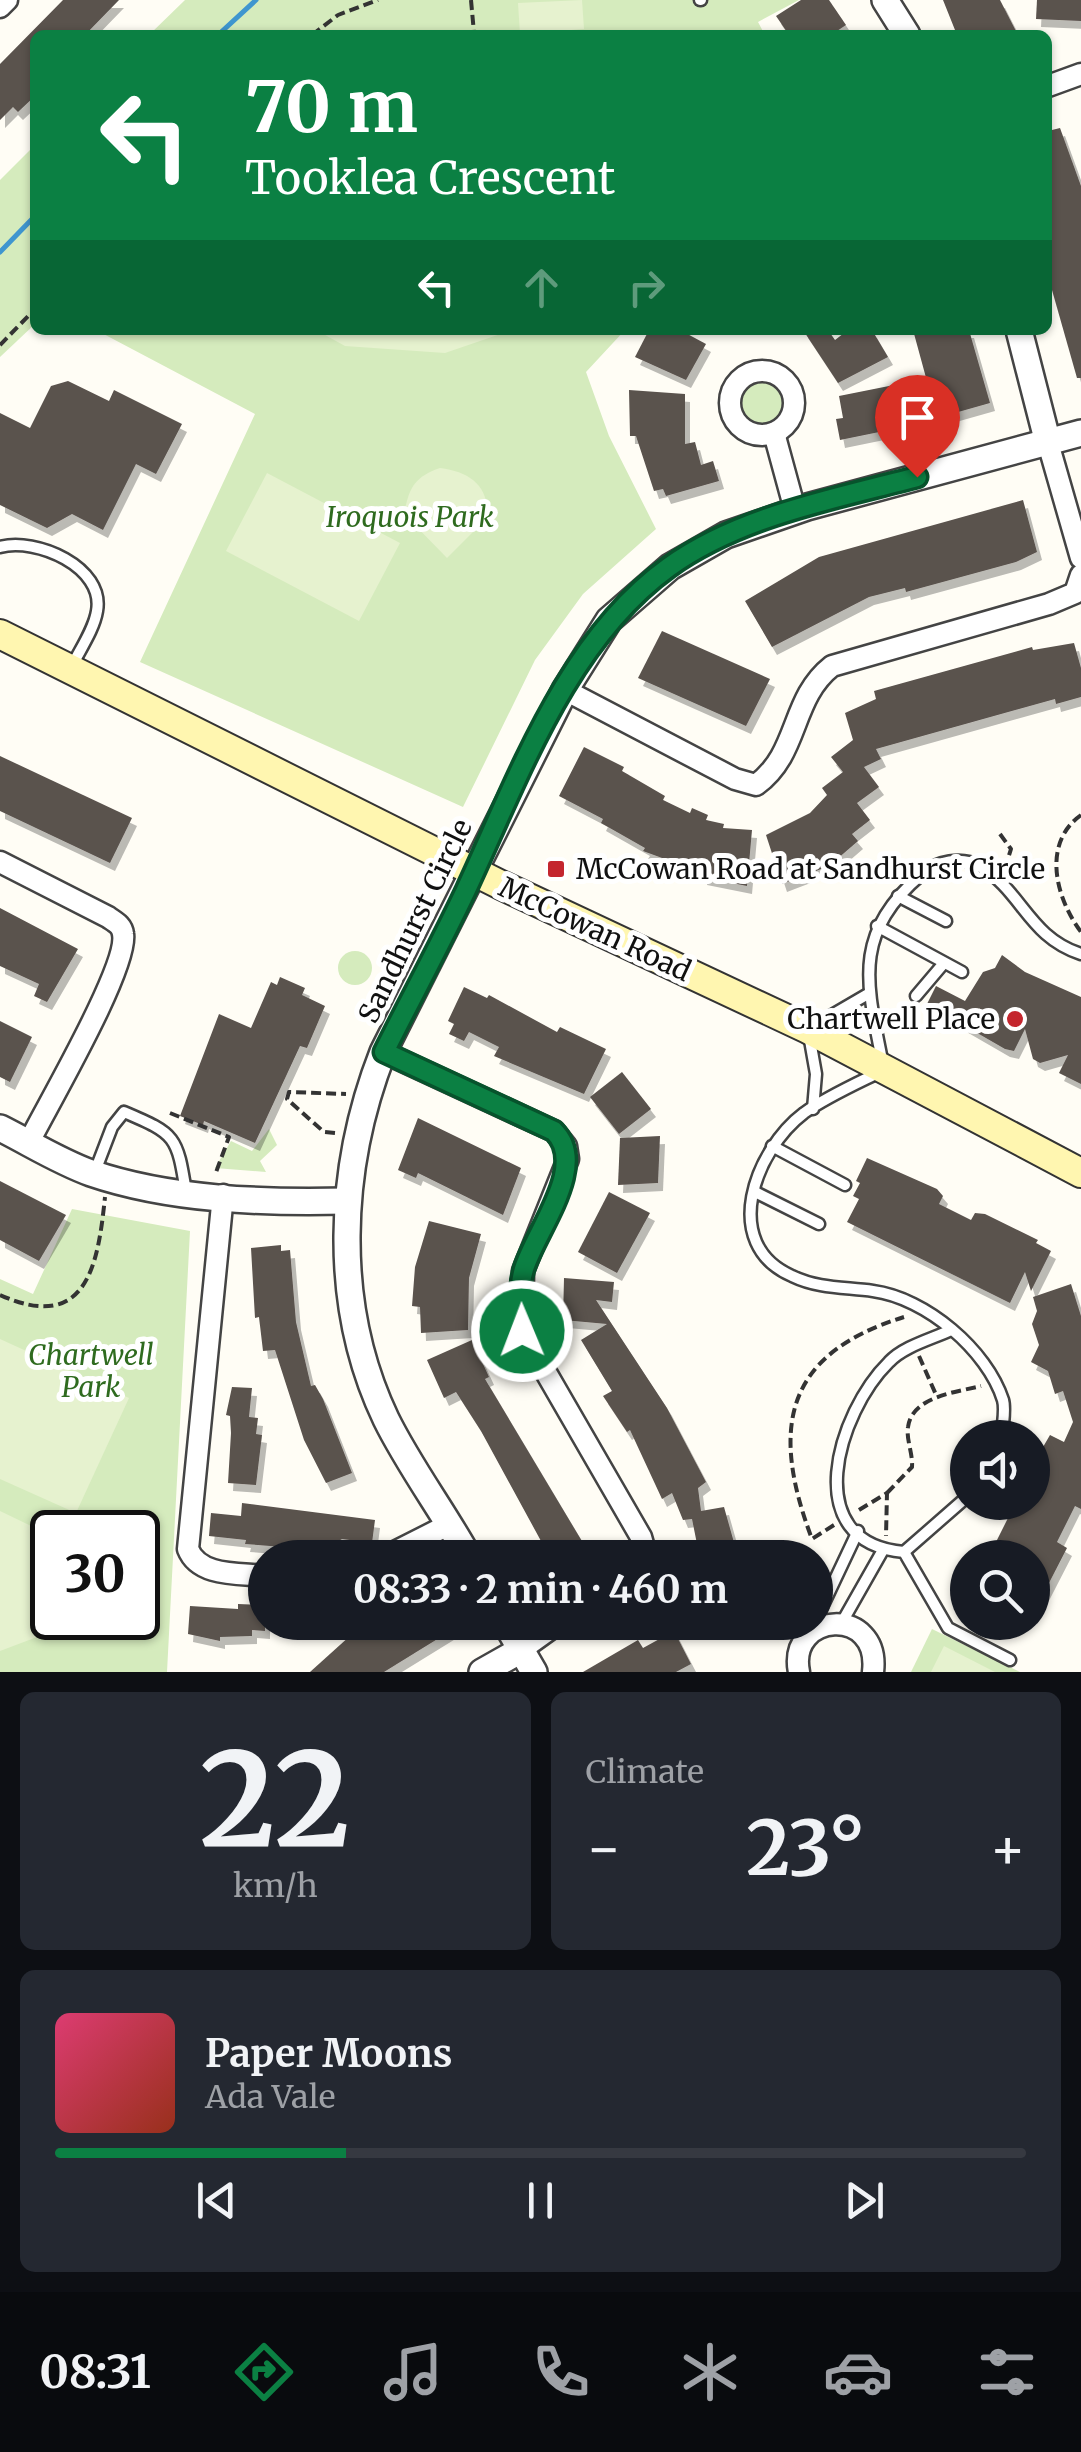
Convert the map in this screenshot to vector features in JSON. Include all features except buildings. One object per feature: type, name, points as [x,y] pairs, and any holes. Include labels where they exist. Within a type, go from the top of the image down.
[{"type":"main road","name":"McCowan Road","points":[[0,634],[474,871],[808,1029],[1081,1173]]},
{"type":"street","points":[[0,7],[7,0]]},
{"type":"street","points":[[885,0],[905,30]]},
{"type":"street","points":[[1052,85],[1081,74]]},
{"type":"street","points":[[1020,335],[1081,558]]},
{"type":"street","points":[[774,433],[796,510]]},
{"type":"street","name":"Sandhurst Circle","points":[[459,1540],[386,1418],[361,1341],[351,1283],[347,1201],[365,1099],[384,1052],[565,690],[609,620],[670,567],[726,534],[796,510],[1081,433]]},
{"type":"street","points":[[565,690],[735,779],[756,785],[776,771],[806,697],[817,678],[832,666],[1049,604],[1075,594],[1081,574]]},
{"type":"street","points":[[0,862],[108,917],[120,925],[124,937],[113,975],[28,1142]]},
{"type":"street","points":[[384,1052],[554,1131],[566,1146],[568,1160],[559,1188],[529,1254],[520,1287],[522,1331],[642,1540]]},
{"type":"street","points":[[0,1128],[101,1176],[186,1192],[347,1201]]},
{"type":"street","points":[[219,1195],[188,1549],[192,1560],[206,1569],[248,1574]]},
{"type":"street","points":[[419,1540],[450,1524]]},
{"type":"street","points":[[833,1624],[854,1628],[871,1646],[873,1672]]},
{"type":"street","points":[[482,1672],[528,1661],[545,1640]]},
{"type":"street","points":[[799,1672],[799,1650],[805,1640]]},
{"type":"lane","points":[[0,547],[28,545],[54,555],[83,571],[95,587],[98,610],[70,669]]},
{"type":"lane","points":[[1003,1420],[1004,1402],[983,1362],[952,1330],[923,1311],[876,1291],[840,1291],[789,1276],[762,1253],[748,1224],[757,1174],[772,1146],[813,1109],[884,1070],[868,994],[876,926],[898,896],[931,866],[964,860],[998,878],[1056,946],[1081,954]]},
{"type":"lane","points":[[898,896],[946,920]]},
{"type":"lane","points":[[876,926],[962,972]]},
{"type":"lane","points":[[916,996],[944,963]]},
{"type":"lane","points":[[813,1109],[816,1074],[808,1029],[868,994]]},
{"type":"lane","points":[[101,1176],[112,1127],[124,1112],[168,1130],[179,1144],[186,1192]]},
{"type":"lane","points":[[772,1146],[845,1184]]},
{"type":"lane","points":[[754,1192],[818,1224]]},
{"type":"lane","points":[[950,1512],[904,1552],[883,1550],[846,1518],[834,1478],[856,1401],[892,1358],[952,1330]]},
{"type":"lane","points":[[833,1586],[858,1531]]},
{"type":"lane","points":[[841,1624],[883,1550]]},
{"type":"lane","points":[[904,1552],[948,1628],[1010,1660]]},
{"type":"path","points":[[319,30],[338,16],[378,0]]},
{"type":"path","points":[[471,0],[474,30]]},
{"type":"path","points":[[0,344],[30,314]]},
{"type":"path","points":[[1081,815],[1064,830],[1056,845],[1060,890],[1081,932]]},
{"type":"path","points":[[998,878],[1011,854],[1008,838],[1000,834]]},
{"type":"path","points":[[356,1137],[324,1132],[287,1099],[288,1092],[336,1092],[365,1099]]},
{"type":"path","points":[[170,1113],[229,1137],[215,1172],[219,1195]]},
{"type":"path","points":[[0,1295],[26,1306],[52,1308],[86,1282],[100,1252],[101,1176]]},
{"type":"path","points":[[915,1346],[937,1397]]},
{"type":"path","points":[[887,1493],[912,1467],[908,1426],[917,1411],[937,1397],[993,1381]]},
{"type":"green space","points":[[185,0],[799,0],[758,22],[762,30],[154,30]]},
{"type":"green space","points":[[582,0],[584,29],[520,30],[518,3]]},
{"type":"green space","points":[[30,150],[30,329],[0,357],[0,180]]},
{"type":"green space","name":"Iroquois Park","points":[[105,335],[620,335],[586,372],[609,436],[656,529],[583,594],[535,660],[463,807],[140,662],[255,414]]},
{"type":"green space","points":[[325,335],[497,335],[445,353],[345,346]]},
{"type":"green space","points":[[764,381],[780,387],[786,403],[780,419],[764,425],[748,419],[742,403],[748,387]]},
{"type":"green space","points":[[440,468],[460,473],[481,488],[488,517],[447,558],[404,514],[414,485]]},
{"type":"green space","points":[[267,473],[400,543],[359,621],[226,551]]},
{"type":"green space","points":[[355,951],[367,956],[372,968],[367,980],[355,985],[343,980],[338,968],[343,956]]},
{"type":"green space","points":[[269,1129],[277,1145],[260,1161],[266,1172],[215,1168],[231,1141],[252,1151]]},
{"type":"green space","name":"Chartwell Park","points":[[72,1209],[190,1231],[167,1672],[0,1672],[0,1279],[33,1294]]},
{"type":"green space","points":[[0,1339],[129,1398],[77,1510],[69,1510],[0,1479]]},
{"type":"green space","points":[[0,1511],[30,1525],[30,1640],[0,1651]]},
{"type":"green space","points":[[932,1629],[1020,1672],[911,1672]]},
{"type":"green space","points":[[944,1646],[995,1672],[931,1672]]},
{"type":"waterway","points":[[223,30],[256,0]]},
{"type":"waterway","points":[[0,252],[30,221]]},
{"type":"place","name":"McCowan Road at Sandhurst Circle","points":[[556,869]]},
{"type":"place","name":"Chartwell Place","points":[[1015,1019]]},
{"type":"route","points":[[522,1331],[520,1287],[529,1254],[559,1188],[568,1160],[566,1146],[554,1131],[505,1112],[384,1052],[565,690],[609,620],[670,567],[726,534],[806,506],[917,477]]}]
